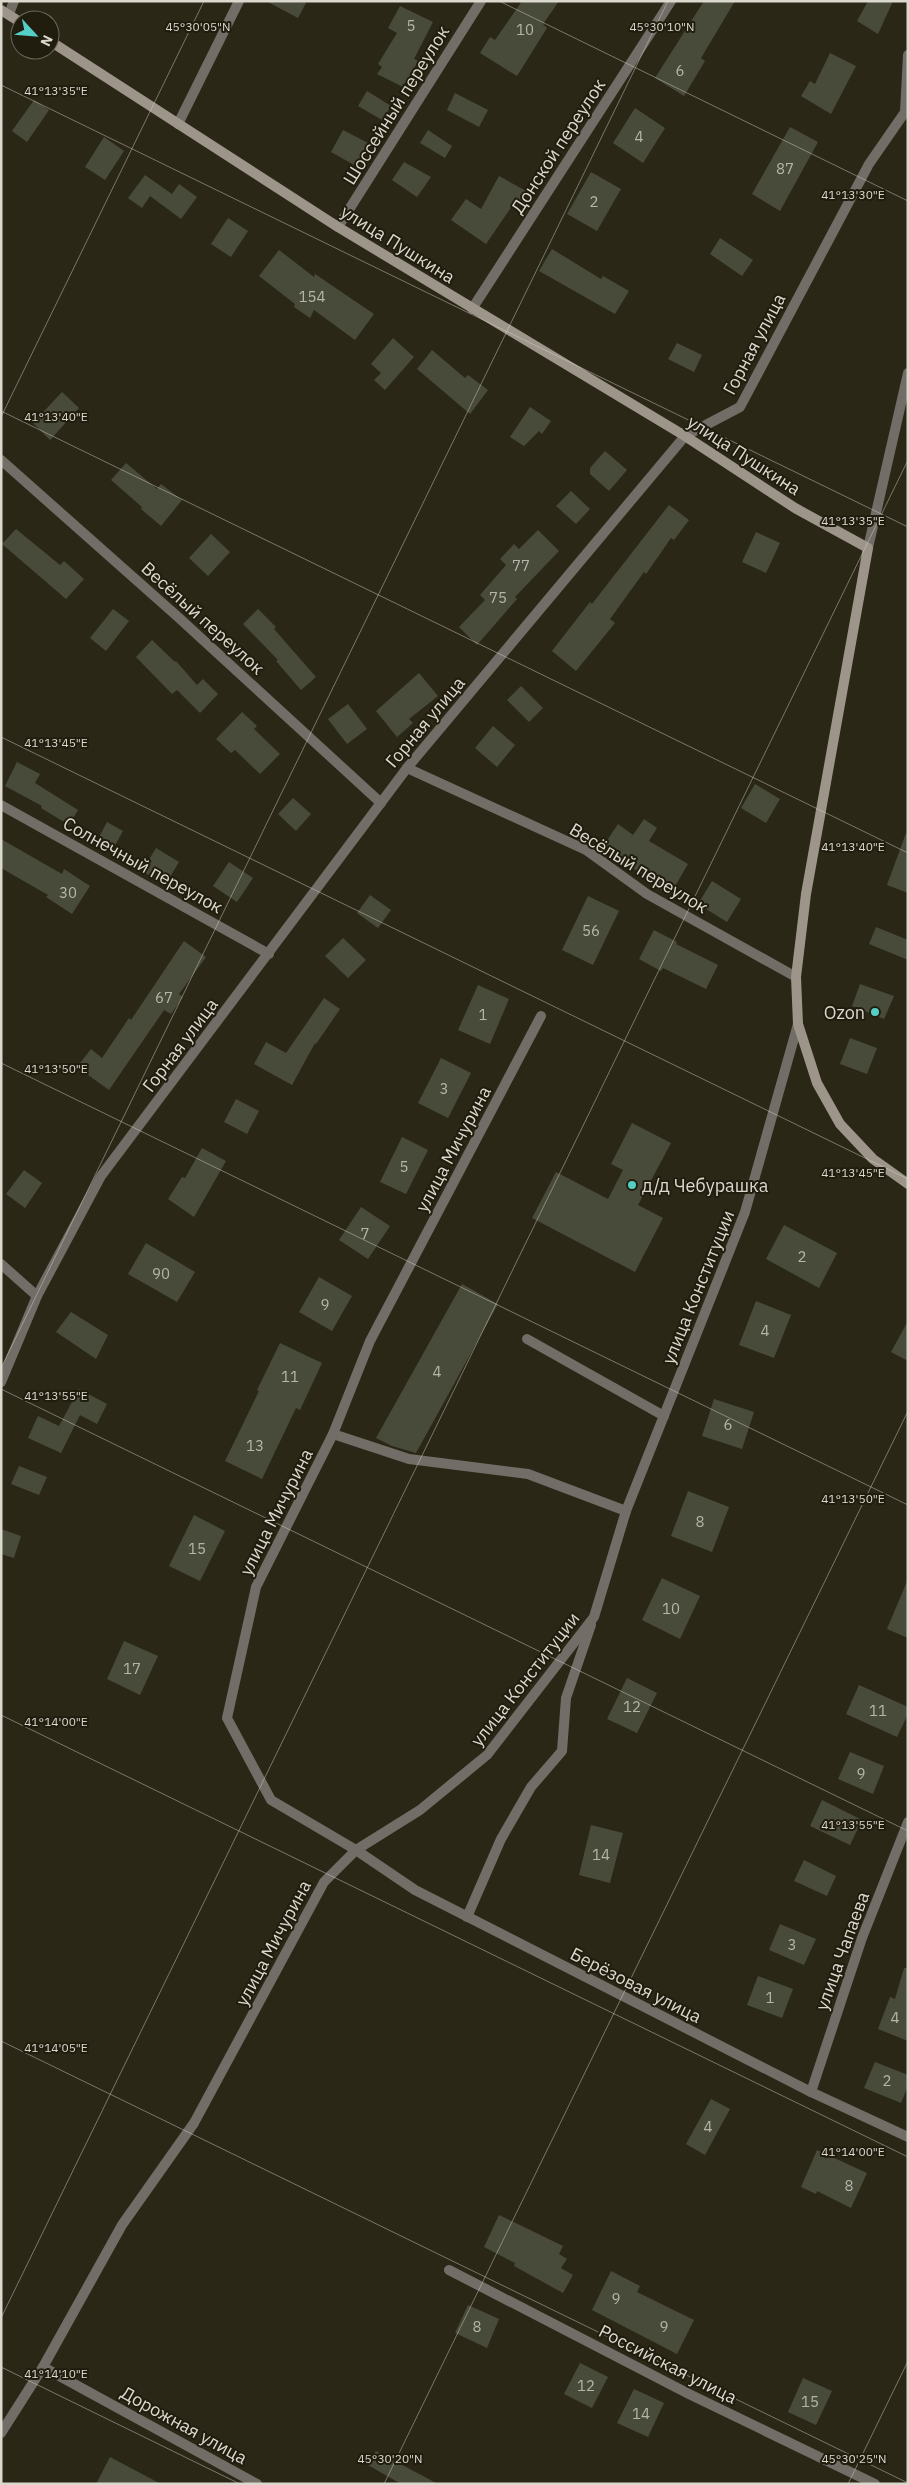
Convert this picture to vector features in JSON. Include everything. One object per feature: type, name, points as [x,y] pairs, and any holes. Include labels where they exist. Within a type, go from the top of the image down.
[{"type":"main road","name":"улица Пушкина","points":[[60,47],[338,227],[685,436],[795,508],[868,548]]},
{"type":"main road","points":[[868,548],[806,894],[796,977],[798,1024],[817,1083],[840,1124],[873,1159],[908,1184]]},
{"type":"street","points":[[5,12],[14,1]]},
{"type":"street","points":[[178,124],[239,1]]},
{"type":"street","name":"Шоссейный переулок","points":[[338,227],[481,1]]},
{"type":"street","name":"Донской переулок","points":[[472,309],[671,1]]},
{"type":"street","name":"Горная улица","points":[[1,1382],[38,1296],[101,1176],[269,954],[380,803],[407,768],[685,436],[740,408],[869,164],[906,112],[908,55]]},
{"type":"street","points":[[868,548],[908,373]]},
{"type":"street","name":"Весёлый переулок","points":[[1,460],[178,617],[380,803]]},
{"type":"street","name":"Весёлый переулок","points":[[407,768],[586,850],[647,894],[796,977]]},
{"type":"street","name":"Солнечный переулок","points":[[1,805],[269,954]]},
{"type":"street","name":"улица Мичурина","points":[[1,2433],[43,2367],[122,2225],[194,2123],[324,1882],[356,1850],[271,1800],[228,1718],[256,1587],[333,1434],[370,1341],[541,1016]]},
{"type":"street","name":"улица Конституции","points":[[356,1850],[420,1810],[487,1755],[594,1617],[626,1511],[745,1212],[798,1024]]},
{"type":"street","points":[[1,1264],[38,1296]]},
{"type":"street","points":[[527,1339],[664,1416]]},
{"type":"street","points":[[333,1434],[410,1459],[528,1474],[626,1511]]},
{"type":"street","points":[[467,1917],[501,1839],[531,1787],[562,1751],[566,1698],[594,1617]]},
{"type":"street","name":"улица Чапаева","points":[[811,2092],[859,1948],[908,1822]]},
{"type":"street","name":"Берёзовая улица","points":[[356,1850],[415,1890],[811,2092],[908,2137]]},
{"type":"street","name":"Российская улица","points":[[449,2270],[689,2394],[875,2484]]},
{"type":"street","name":"Дорожная улица","points":[[43,2367],[257,2484]]},
{"type":"building","points":[[266,1],[307,1],[298,18]]},
{"type":"building","points":[[522,1],[559,1],[543,24],[547,28],[517,76],[480,53],[490,37],[495,40]]},
{"type":"building","points":[[704,1],[735,1],[701,58],[705,61],[684,96],[655,78]]},
{"type":"building","points":[[868,1],[893,1],[878,34],[857,21]]},
{"type":"building","points":[[400,6],[433,22],[414,59],[418,61],[403,87],[377,74],[382,67],[378,64],[397,33],[388,28]]},
{"type":"building","points":[[830,53],[856,66],[831,114],[801,96],[810,81],[815,84]]},
{"type":"building","points":[[367,91],[391,106],[382,120],[358,106]]},
{"type":"building","points":[[455,93],[488,110],[479,127],[447,110]]},
{"type":"building","points":[[34,100],[49,110],[27,142],[12,131]]},
{"type":"building","points":[[635,108],[665,128],[643,163],[613,143]]},
{"type":"building","points":[[790,127],[818,142],[780,211],[752,194]]},
{"type":"building","points":[[343,130],[368,143],[356,166],[331,152]]},
{"type":"building","points":[[428,130],[452,146],[445,158],[420,143]]},
{"type":"building","points":[[104,137],[124,151],[105,180],[85,167]]},
{"type":"building","points":[[404,162],[431,177],[417,197],[392,180]]},
{"type":"building","points":[[591,172],[621,189],[597,231],[567,214]]},
{"type":"building","points":[[145,175],[172,194],[179,184],[197,197],[181,219],[150,196],[142,208],[128,198]]},
{"type":"building","points":[[499,176],[526,191],[516,208],[512,206],[486,244],[451,220],[466,199],[481,209]]},
{"type":"building","points":[[228,218],[248,231],[231,257],[211,244]]},
{"type":"building","points":[[720,238],[753,260],[742,276],[710,254]]},
{"type":"building","points":[[552,249],[601,279],[603,276],[629,291],[615,314],[539,271]]},
{"type":"building","points":[[279,250],[314,277],[315,274],[374,314],[355,340],[314,310],[310,318],[294,307],[295,304],[259,276]]},
{"type":"building","points":[[393,338],[414,357],[385,390],[374,380],[381,373],[371,364]]},
{"type":"building","points":[[677,343],[702,355],[694,372],[668,359]]},
{"type":"building","points":[[432,350],[465,378],[468,375],[488,390],[470,414],[417,369]]},
{"type":"building","points":[[62,392],[79,408],[50,440],[33,423]]},
{"type":"building","points":[[530,407],[551,421],[542,434],[539,431],[524,446],[510,437]]},
{"type":"building","points":[[605,451],[627,470],[609,491],[590,474],[590,468]]},
{"type":"building","points":[[126,463],[157,489],[161,484],[182,500],[161,526],[111,480]]},
{"type":"building","points":[[571,491],[590,509],[576,524],[556,506]]},
{"type":"building","points":[[669,505],[689,520],[674,540],[671,538],[646,574],[644,572],[610,619],[615,623],[576,671],[552,651],[590,602],[592,604]]},
{"type":"building","points":[[16,529],[60,565],[64,561],[84,579],[66,599],[2,544]]},
{"type":"building","points":[[538,530],[559,551],[515,597],[517,599],[477,645],[459,627],[485,600],[480,595],[506,565],[500,559],[514,544],[519,549]]},
{"type":"building","points":[[756,532],[780,543],[766,573],[742,562]]},
{"type":"building","points":[[211,534],[230,552],[208,576],[189,558]]},
{"type":"building","points":[[113,609],[129,621],[106,651],[90,638]]},
{"type":"building","points":[[258,609],[276,627],[274,629],[316,677],[301,690],[276,661],[278,660],[243,624]]},
{"type":"building","points":[[152,640],[176,661],[197,685],[203,679],[218,694],[200,713],[177,690],[172,694],[136,657]]},
{"type":"building","points":[[419,673],[438,696],[409,719],[413,723],[397,737],[376,711]]},
{"type":"building","points":[[521,686],[543,708],[529,722],[507,700]]},
{"type":"building","points":[[348,704],[367,729],[347,744],[328,719]]},
{"type":"building","points":[[242,712],[257,726],[254,729],[280,754],[260,774],[235,750],[231,753],[216,739]]},
{"type":"building","points":[[493,726],[515,745],[497,767],[475,748]]},
{"type":"building","points":[[17,762],[40,774],[35,783],[78,810],[69,825],[41,808],[42,806],[5,786]]},
{"type":"building","points":[[755,784],[780,799],[766,823],[741,808]]},
{"type":"building","points":[[293,798],[311,814],[296,831],[278,814]]},
{"type":"building","points":[[644,819],[657,828],[649,841],[688,864],[670,895],[646,881],[648,878],[602,848],[618,824],[633,835]]},
{"type":"building","points":[[107,822],[123,831],[113,849],[97,841]]},
{"type":"building","points":[[906,833],[908,833],[908,893],[887,885]]},
{"type":"building","points":[[1,839],[62,874],[64,869],[90,886],[72,914],[46,897],[48,895],[1,868]]},
{"type":"building","points":[[156,848],[179,862],[165,885],[142,871]]},
{"type":"building","points":[[229,862],[253,878],[237,902],[213,886]]},
{"type":"building","points":[[712,881],[741,899],[727,922],[698,904]]},
{"type":"building","points":[[370,895],[391,910],[378,928],[357,913]]},
{"type":"building","points":[[588,896],[619,911],[593,965],[562,950]]},
{"type":"building","points":[[876,927],[908,940],[908,960],[869,944]]},
{"type":"building","points":[[654,930],[677,942],[676,944],[718,965],[706,989],[663,968],[661,971],[639,959]]},
{"type":"building","points":[[343,938],[366,960],[348,978],[325,956]]},
{"type":"building","points":[[184,941],[206,957],[179,994],[183,997],[171,1014],[164,1010],[109,1090],[77,1067],[91,1049],[102,1058],[129,1018],[131,1020]]},
{"type":"building","points":[[860,984],[894,996],[884,1019],[852,1006]]},
{"type":"building","points":[[478,985],[509,999],[490,1044],[458,1030]]},
{"type":"building","points":[[324,998],[340,1009],[315,1043],[292,1085],[254,1064],[266,1042],[286,1053]]},
{"type":"building","points":[[850,1038],[877,1048],[867,1074],[840,1064]]},
{"type":"building","points":[[441,1058],[471,1073],[448,1118],[418,1103]]},
{"type":"building","points":[[236,1099],[259,1111],[247,1134],[224,1122]]},
{"type":"building","name":"д/д Чебурашка","points":[[632,1123],[671,1143],[638,1205],[663,1218],[635,1272],[532,1218],[556,1172],[608,1199],[623,1170],[611,1164]]},
{"type":"building","points":[[402,1137],[428,1150],[406,1194],[380,1182]]},
{"type":"building","points":[[202,1148],[226,1161],[194,1217],[168,1199],[182,1177],[185,1178]]},
{"type":"building","points":[[24,1170],[42,1183],[25,1208],[6,1194]]},
{"type":"building","points":[[361,1207],[390,1226],[368,1259],[339,1240]]},
{"type":"building","points":[[784,1225],[837,1253],[819,1288],[766,1259]]},
{"type":"building","points":[[146,1243],[195,1272],[177,1302],[128,1274]]},
{"type":"building","points":[[319,1277],[352,1296],[332,1331],[299,1312]]},
{"type":"building","points":[[462,1284],[498,1304],[416,1453],[392,1446],[376,1438]]},
{"type":"building","points":[[756,1301],[791,1315],[774,1358],[739,1345]]},
{"type":"building","points":[[71,1312],[108,1335],[96,1359],[56,1332]]},
{"type":"building","points":[[908,1321],[908,1361],[891,1352]]},
{"type":"building","points":[[280,1343],[322,1363],[300,1410],[296,1408],[262,1479],[225,1461]]},
{"type":"building","points":[[79,1389],[107,1404],[97,1424],[80,1415],[61,1453],[28,1438],[38,1416],[59,1426]]},
{"type":"building","points":[[714,1399],[754,1412],[742,1449],[702,1436]]},
{"type":"building","points":[[19,1466],[47,1477],[39,1495],[11,1484]]},
{"type":"building","points":[[688,1491],[729,1507],[712,1552],[671,1536]]},
{"type":"building","points":[[194,1515],[225,1531],[200,1581],[169,1566]]},
{"type":"building","points":[[1,1529],[21,1536],[14,1558],[1,1554]]},
{"type":"building","points":[[662,1578],[700,1596],[680,1639],[642,1620]]},
{"type":"building","points":[[908,1579],[908,1638],[887,1629]]},
{"type":"building","points":[[124,1641],[158,1656],[140,1695],[107,1679]]},
{"type":"building","points":[[627,1678],[657,1693],[637,1733],[607,1719]]},
{"type":"building","points":[[859,1685],[908,1707],[908,1714],[897,1737],[846,1714]]},
{"type":"building","points":[[850,1752],[884,1766],[873,1794],[838,1779]]},
{"type":"building","points":[[822,1800],[862,1820],[850,1845],[810,1826]]},
{"type":"building","points":[[591,1825],[623,1833],[610,1883],[579,1875]]},
{"type":"building","points":[[804,1860],[836,1876],[827,1896],[794,1881]]},
{"type":"building","points":[[780,1924],[816,1939],[804,1965],[769,1950]]},
{"type":"building","points":[[904,1968],[908,1968],[908,2041],[878,2029],[890,1997],[895,1999]]},
{"type":"building","points":[[758,1976],[793,1989],[782,2018],[747,2005]]},
{"type":"building","points":[[875,2062],[908,2075],[908,2086],[901,2103],[864,2088]]},
{"type":"building","points":[[711,2099],[730,2109],[705,2155],[686,2144]]},
{"type":"building","points":[[817,2150],[867,2173],[851,2208],[817,2191],[816,2194],[801,2187]]},
{"type":"building","points":[[499,2215],[563,2246],[559,2254],[567,2259],[561,2268],[573,2275],[563,2293],[514,2266],[515,2263],[484,2247]]},
{"type":"building","points":[[611,2271],[640,2286],[637,2292],[694,2320],[677,2354],[592,2310]]},
{"type":"building","points":[[468,2305],[499,2319],[487,2348],[455,2333]]},
{"type":"building","points":[[580,2363],[608,2377],[592,2408],[564,2394]]},
{"type":"building","points":[[803,2378],[832,2391],[816,2425],[788,2412]]},
{"type":"building","points":[[634,2389],[664,2403],[648,2437],[617,2423]]},
{"type":"building","points":[[376,2451],[438,2484],[401,2484],[368,2465]]},
{"type":"building","points":[[110,2457],[161,2484],[96,2484]]},
{"type":"place","name":"Ozon","points":[[875,1012]]},
{"type":"place","name":"д/д Чебурашка","points":[[632,1185]]}]
